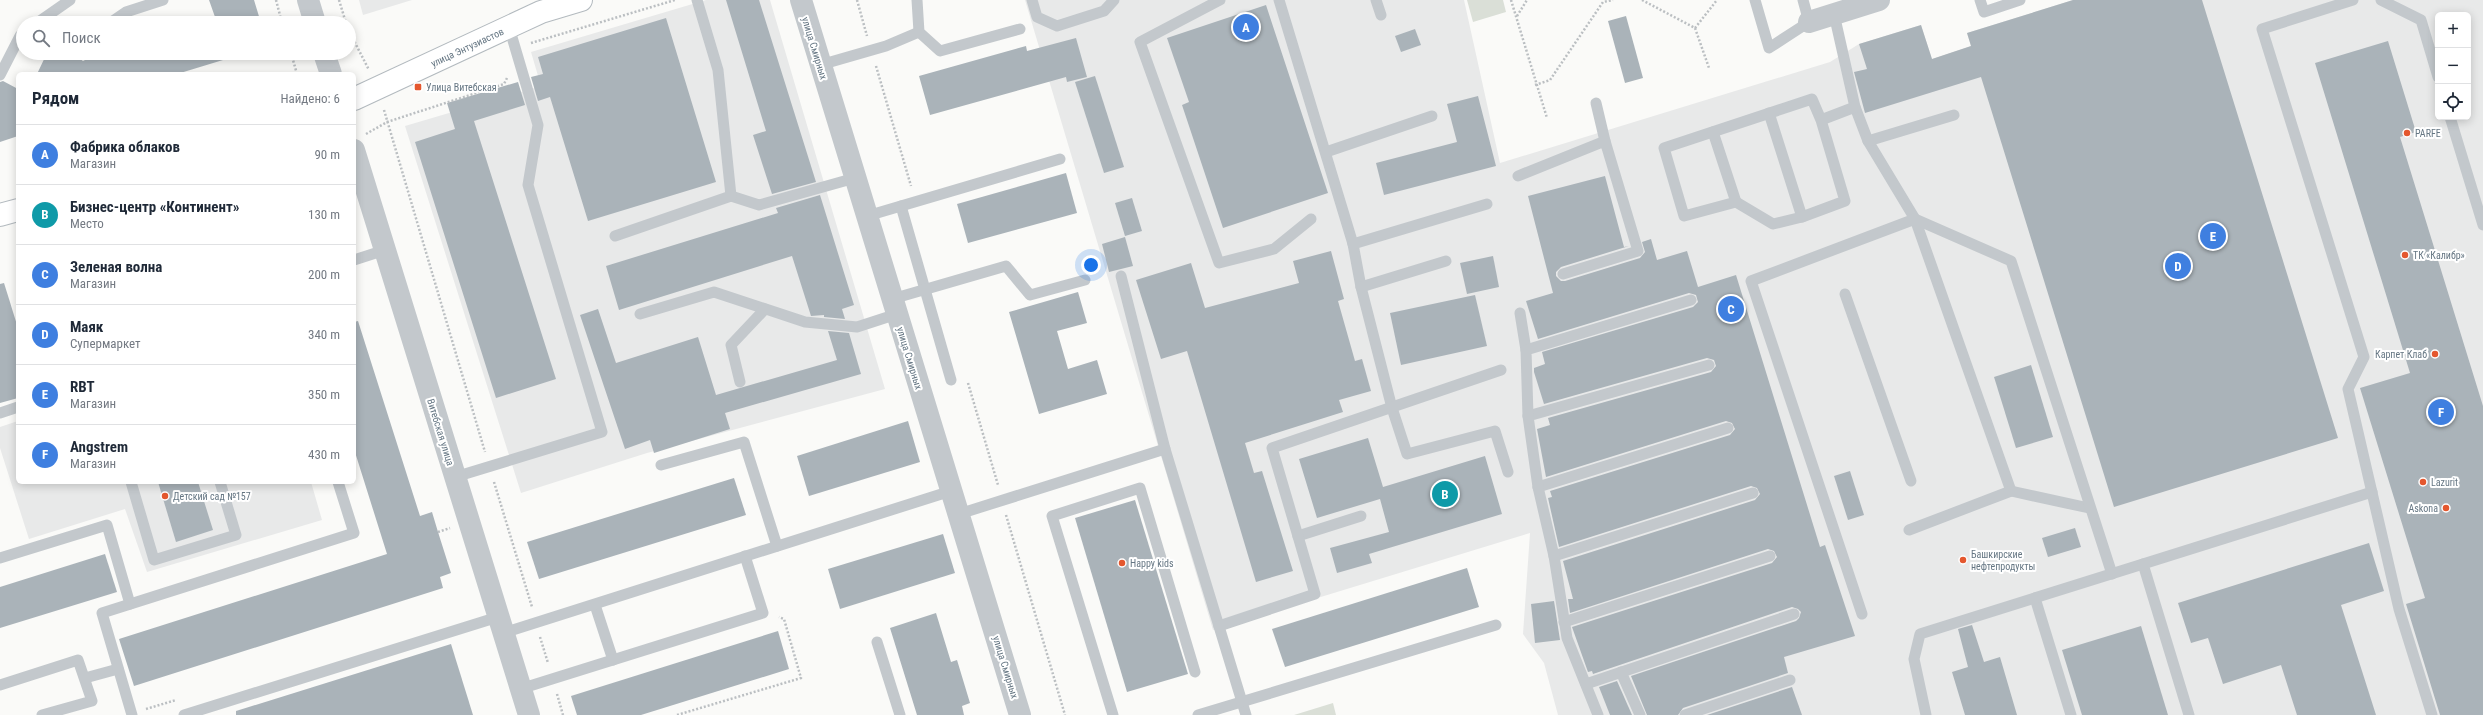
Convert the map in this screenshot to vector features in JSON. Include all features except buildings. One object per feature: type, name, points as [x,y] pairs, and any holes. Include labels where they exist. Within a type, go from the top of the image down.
[{"type":"main road","name":"улица Энтузиастов","points":[[356,98],[541,12],[581,0]]},
{"type":"main road","points":[[0,215],[16,211]]},
{"type":"street","points":[[308,0],[313,16]]},
{"type":"street","name":"улица Смирных","points":[[800,0],[1020,715]]},
{"type":"street","points":[[1809,22],[1879,0]]},
{"type":"street","points":[[326,60],[330,72]]},
{"type":"street","name":"Витебская улица","points":[[356,156],[529,715]]},
{"type":"lane","points":[[47,16],[70,0]]},
{"type":"lane","points":[[120,16],[126,12],[163,0]]},
{"type":"lane","points":[[697,0],[718,70],[731,196]]},
{"type":"lane","points":[[917,0],[919,32],[940,51],[1020,29]]},
{"type":"lane","points":[[1032,0],[1037,17],[1056,26],[1104,11],[1114,0]]},
{"type":"lane","points":[[1220,0],[1140,42],[1219,263],[1274,249],[1311,219]]},
{"type":"lane","points":[[1279,0],[1353,244],[1361,287],[1392,408],[1407,454],[1495,431],[1508,472]]},
{"type":"lane","points":[[1376,0],[1381,15]]},
{"type":"lane","points":[[1755,0],[1769,48],[1809,22],[1803,0]]},
{"type":"lane","points":[[1980,0],[1984,12],[2020,0]]},
{"type":"lane","points":[[2353,0],[2262,29],[2364,357],[2348,389],[2399,610],[2432,715]]},
{"type":"lane","points":[[2380,0],[2420,20],[2435,68]]},
{"type":"lane","points":[[1834,14],[1855,107],[1868,142],[1915,219],[2011,491]]},
{"type":"lane","points":[[455,477],[602,432],[528,186],[538,125],[509,27]]},
{"type":"lane","points":[[820,65],[886,46],[919,32]]},
{"type":"lane","points":[[0,75],[16,44]]},
{"type":"lane","points":[[1713,132],[1736,202],[1773,224],[1802,217],[1845,201],[1821,120],[1812,99],[1664,148],[1684,216],[1736,202]]},
{"type":"lane","points":[[1563,274],[1638,251],[1605,142],[1596,103]]},
{"type":"lane","points":[[1821,120],[1855,107]]},
{"type":"lane","points":[[1769,113],[1802,217]]},
{"type":"lane","points":[[1868,142],[1954,115]]},
{"type":"lane","points":[[1326,152],[1432,116]]},
{"type":"lane","points":[[2451,120],[2483,225]]},
{"type":"lane","points":[[1518,176],[1605,142]]},
{"type":"lane","points":[[867,216],[1060,159]]},
{"type":"lane","points":[[615,236],[731,196],[759,205],[855,178]]},
{"type":"lane","points":[[1353,244],[1487,204]]},
{"type":"lane","points":[[902,206],[951,380]]},
{"type":"lane","points":[[1862,614],[1751,281],[1915,219],[2011,261],[2089,508],[2112,574]]},
{"type":"lane","points":[[356,259],[385,250]]},
{"type":"lane","points":[[1361,287],[1446,261]]},
{"type":"lane","points":[[640,314],[714,292],[805,322],[857,327],[925,289],[1006,266],[1030,295],[1085,280]]},
{"type":"lane","points":[[1121,276],[1165,449],[1246,715]]},
{"type":"lane","points":[[1845,294],[1911,481]]},
{"type":"lane","points":[[1526,350],[1691,300]]},
{"type":"lane","points":[[740,382],[731,345],[765,309]]},
{"type":"lane","points":[[1520,313],[1526,350],[1528,416],[1538,487],[1554,556],[1567,638],[1598,715]]},
{"type":"lane","points":[[1528,416],[1709,365]]},
{"type":"lane","points":[[1219,626],[1315,594],[1272,448],[1501,370]]},
{"type":"lane","points":[[0,413],[16,408]]},
{"type":"lane","points":[[1538,487],[1728,428]]},
{"type":"lane","points":[[661,465],[744,442],[777,546]]},
{"type":"lane","points":[[959,514],[1165,449]]},
{"type":"lane","points":[[132,484],[154,560],[236,535],[221,484]]},
{"type":"lane","points":[[132,715],[102,613],[354,533],[339,484]]},
{"type":"lane","points":[[1113,715],[1052,516],[1140,488],[1195,672]]},
{"type":"lane","points":[[184,715],[501,625],[536,623],[951,491]]},
{"type":"lane","points":[[1908,530],[2011,491],[2089,508]]},
{"type":"lane","points":[[1926,715],[1914,659],[1920,634],[2372,492]]},
{"type":"lane","points":[[1554,556],[1753,493]]},
{"type":"lane","points":[[1298,536],[1361,516]]},
{"type":"lane","points":[[0,558],[107,525],[130,604]]},
{"type":"lane","points":[[520,689],[763,613],[745,556]]},
{"type":"lane","points":[[1564,622],[1770,556]]},
{"type":"lane","points":[[2143,564],[2189,715]]},
{"type":"lane","points":[[2035,598],[2071,715]]},
{"type":"lane","points":[[594,605],[613,660]]},
{"type":"lane","points":[[1586,684],[1794,614]]},
{"type":"lane","points":[[1198,715],[1496,625]]},
{"type":"lane","points":[[877,642],[900,715]]},
{"type":"lane","points":[[0,685],[78,660],[92,701],[42,715]]},
{"type":"lane","points":[[85,678],[118,669]]},
{"type":"lane","points":[[1621,672],[1640,715]]},
{"type":"lane","points":[[1685,715],[1790,680]]},
{"type":"path","points":[[276,0],[280,16]]},
{"type":"path","points":[[339,0],[344,16]]},
{"type":"path","points":[[1511,0],[1517,16],[1535,85],[1547,118]]},
{"type":"path","points":[[1517,16],[1527,0]]},
{"type":"path","points":[[1535,85],[1550,80],[1602,1],[1613,0]]},
{"type":"path","points":[[1642,0],[1696,28],[1709,68]]},
{"type":"path","points":[[1696,28],[1717,0]]},
{"type":"path","points":[[356,45],[378,88],[563,715]]},
{"type":"path","points":[[293,60],[296,72]]},
{"type":"path","points":[[438,532],[452,528]]},
{"type":"path","points":[[677,715],[802,678],[784,619],[763,613]]},
{"type":"shaded area","points":[[359,0],[412,0],[363,15]]},
{"type":"shaded area","points":[[706,0],[770,0],[885,389],[647,453],[521,493],[405,126],[541,86],[531,52]]},
{"type":"shaded area","points":[[1025,0],[1464,0],[1500,163],[1830,62],[1859,44],[1921,25],[1932,59],[1971,46],[1967,33],[2073,0],[2483,0],[2483,715],[1558,715],[1544,663],[1523,634],[1530,533],[1213,630]]},
{"type":"shaded area","points":[[1467,0],[1503,0],[1506,12],[1473,22]]},
{"type":"shaded area","name":"Детский сад №157","points":[[16,422],[16,484],[312,484],[322,520],[147,572],[125,509],[29,539],[0,448],[0,427]]},
{"type":"shaded area","points":[[1333,703],[1336,715],[1294,715]]},
{"type":"place","name":"Фабрика облаков","points":[[1246,27]]},
{"type":"place","name":"Улица Витебская","points":[[418,87]]},
{"type":"place","name":"PARFE","points":[[2407,133]]},
{"type":"place","name":"RBT","points":[[2213,236]]},
{"type":"place","name":"ТК «Калибр»","points":[[2405,255]]},
{"type":"place","name":"Маяк","points":[[2178,266]]},
{"type":"place","name":"Зеленая волна","points":[[1731,309]]},
{"type":"place","name":"Карпет Клаб","points":[[2435,354]]},
{"type":"place","name":"Angstrem","points":[[2441,412]]},
{"type":"place","name":"Lazurit","points":[[2423,482]]},
{"type":"place","name":"Бизнес-центр «Континент»","points":[[1445,494]]},
{"type":"place","name":"Детский сад №157","points":[[165,496]]},
{"type":"place","name":"Askona","points":[[2446,508]]},
{"type":"place","name":"Башкирские нефтепродукты","points":[[1963,560]]},
{"type":"place","name":"Happy kids","points":[[1122,563]]}]
